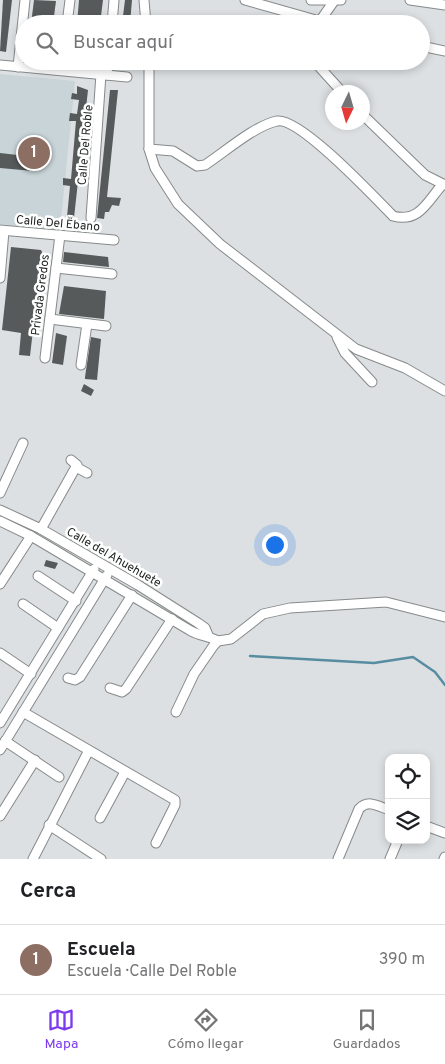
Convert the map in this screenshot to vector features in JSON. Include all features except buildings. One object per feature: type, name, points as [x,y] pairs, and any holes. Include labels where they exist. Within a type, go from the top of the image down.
[{"type":"street","points":[[23,15],[25,0]]},
{"type":"street","points":[[69,15],[70,0]]},
{"type":"street","points":[[113,15],[114,0]]},
{"type":"street","points":[[144,0],[145,15]]},
{"type":"street","points":[[245,0],[294,15]]},
{"type":"street","points":[[311,0],[337,0]]},
{"type":"street","points":[[325,15],[337,0]]},
{"type":"street","points":[[410,0],[445,6]]},
{"type":"street","points":[[430,48],[445,51]]},
{"type":"street","points":[[0,65],[15,67]]},
{"type":"street","points":[[84,70],[127,77]]},
{"type":"street","name":"Calle Del Roble","points":[[91,218],[105,70]]},
{"type":"street","points":[[149,70],[149,149],[155,168],[178,204],[220,244],[356,349],[405,368],[445,391]]},
{"type":"street","points":[[322,70],[336,85]]},
{"type":"street","points":[[149,149],[173,151],[197,166],[205,165],[258,130],[278,121],[288,122],[328,151],[394,216],[405,219],[414,216],[444,185],[425,175],[370,122]]},
{"type":"street","points":[[0,278],[2,231]]},
{"type":"street","name":"Calle Del Ëbano","points":[[2,231],[114,240]]},
{"type":"street","name":"Privada Gredos","points":[[45,358],[60,235]]},
{"type":"street","points":[[56,268],[112,274]]},
{"type":"street","points":[[50,320],[106,326]]},
{"type":"street","points":[[81,365],[86,324]]},
{"type":"street","points":[[336,334],[345,353],[372,382]]},
{"type":"street","points":[[0,493],[22,443]]},
{"type":"street","points":[[41,529],[74,463],[87,473]]},
{"type":"street","name":"Calle del Ahuehuete","points":[[0,510],[41,529],[190,617],[205,628],[208,635],[218,641]]},
{"type":"street","name":"Calle del Ahuehuete","points":[[0,521],[31,536],[199,636],[208,635]]},
{"type":"street","points":[[0,584],[31,536]]},
{"type":"street","points":[[0,723],[4,708],[42,658],[98,562]]},
{"type":"street","points":[[0,750],[110,569]]},
{"type":"street","points":[[38,576],[76,601]]},
{"type":"street","points":[[68,678],[75,680],[80,677],[132,596]]},
{"type":"street","points":[[176,712],[194,674],[218,641],[231,638],[263,614],[290,608],[386,602],[445,617]]},
{"type":"street","points":[[23,604],[58,628]]},
{"type":"street","points":[[110,688],[122,692],[126,689],[172,619]]},
{"type":"street","points":[[0,653],[31,674]]},
{"type":"street","points":[[42,658],[51,665]]},
{"type":"street","points":[[23,712],[88,752],[176,802],[156,843]]},
{"type":"street","points":[[5,741],[59,777]]},
{"type":"street","points":[[33,859],[88,752]]},
{"type":"street","points":[[0,816],[35,760]]},
{"type":"street","points":[[100,818],[125,772]]},
{"type":"street","points":[[338,859],[362,804],[370,803],[385,809]]},
{"type":"street","points":[[49,825],[101,859]]},
{"type":"street","points":[[430,827],[445,833]]},
{"type":"street","points":[[390,859],[396,844]]},
{"type":"shaded area","points":[[0,74],[75,81],[60,230],[0,224]]},
{"type":"waterway","points":[[250,656],[374,663],[413,657],[435,672],[445,685]]},
{"type":"place","name":"Escuela","points":[[34,153]]}]
